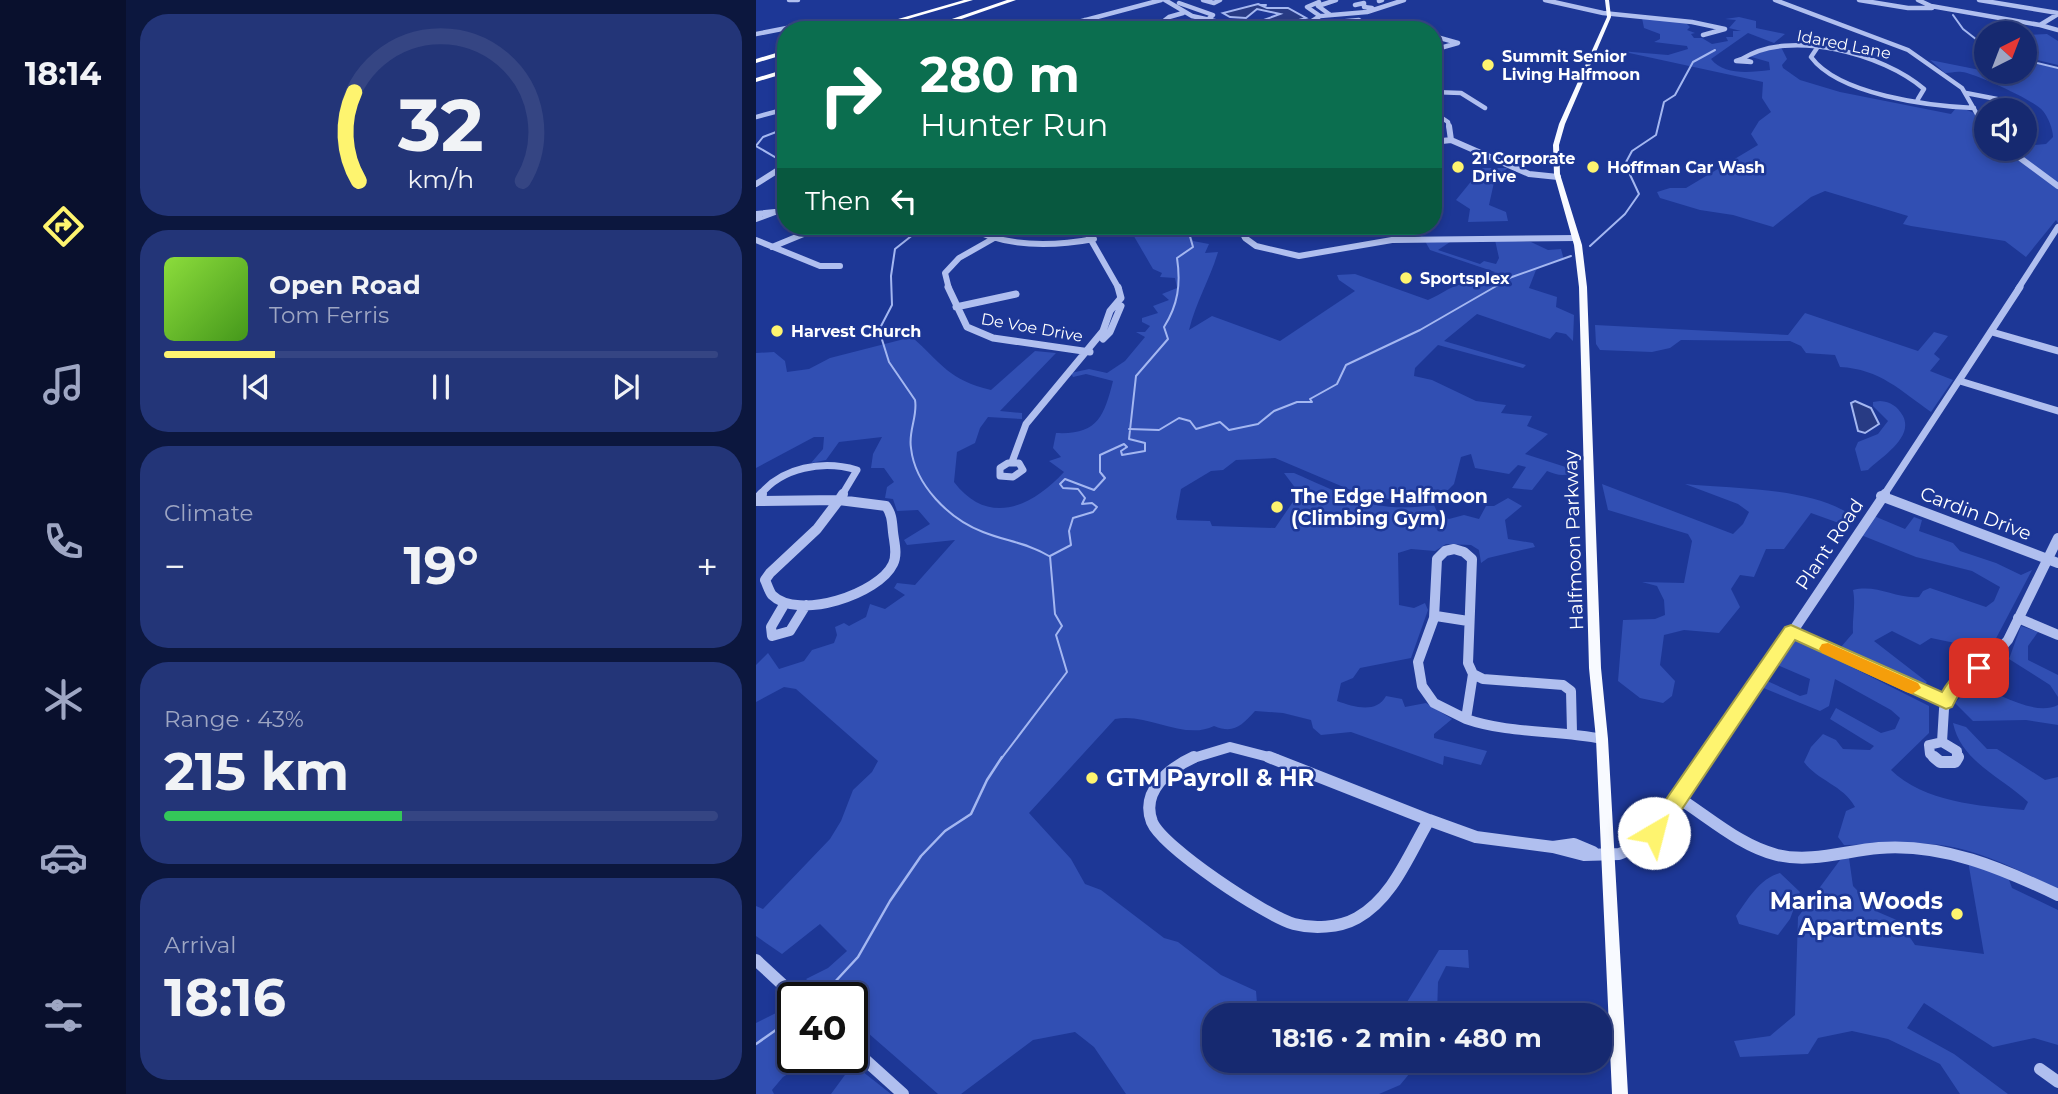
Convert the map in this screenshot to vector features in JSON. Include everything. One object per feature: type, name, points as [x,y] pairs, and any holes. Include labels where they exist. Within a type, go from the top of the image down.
[{"type":"highway","points":[[895,21],[970,0]]},
{"type":"highway","points":[[950,21],[1013,0]]},
{"type":"highway","points":[[756,61],[777,55]]},
{"type":"highway","points":[[756,80],[777,74]]},
{"type":"main road","points":[[1607,0],[1610,13]]},
{"type":"main road","name":"Halfmoon Parkway","points":[[1610,13],[1562,124],[1556,145],[1558,177],[1576,237],[1585,330],[1595,667],[1602,739],[1601,853],[1620,1094]]},
{"type":"street","points":[[789,0],[798,0]]},
{"type":"street","points":[[1081,21],[1163,0],[1183,13],[1206,21],[1213,15],[1176,0]]},
{"type":"street","points":[[1203,0],[1214,3],[1220,0]]},
{"type":"street","points":[[1324,15],[1318,6],[1336,0]]},
{"type":"street","points":[[1382,0],[1396,3]]},
{"type":"street","points":[[1311,21],[1324,15],[1377,9],[1404,0]]},
{"type":"street","points":[[1545,0],[1610,13],[1692,22],[1725,29],[1703,35]]},
{"type":"street","points":[[1775,0],[1893,42],[1966,93],[1992,98]]},
{"type":"street","points":[[1859,0],[1932,8]]},
{"type":"street","points":[[1880,4],[1886,0]]},
{"type":"street","points":[[1918,0],[1931,6],[2055,29]]},
{"type":"street","points":[[1979,0],[2058,14]]},
{"type":"street","points":[[1319,2],[1307,7],[1334,21]]},
{"type":"street","points":[[1355,5],[1364,3],[1364,7],[1377,9]]},
{"type":"street","points":[[1164,21],[1183,13]]},
{"type":"street","points":[[2040,26],[2058,14]]},
{"type":"street","points":[[2055,29],[2049,34],[2057,38]]},
{"type":"street","points":[[756,34],[777,30]]},
{"type":"street","points":[[1442,39],[1458,43],[1442,47]]},
{"type":"street","name":"Idared Lane","points":[[1742,59],[1765,46],[1791,45],[1873,59],[1904,71],[1924,89],[1918,99]]},
{"type":"street","points":[[1817,48],[1811,57],[1814,65],[1829,76],[1918,99],[1974,108]]},
{"type":"street","points":[[1442,90],[1475,97],[1485,108]]},
{"type":"street","points":[[1966,93],[1974,108]]},
{"type":"street","points":[[756,117],[777,111]]},
{"type":"street","points":[[1442,118],[1448,122],[1451,140]]},
{"type":"street","points":[[1442,141],[1451,140],[1529,174],[1558,177]]},
{"type":"street","points":[[2024,161],[2058,186]]},
{"type":"street","points":[[756,184],[777,171]]},
{"type":"street","name":"Plant Road","points":[[1429,820],[1376,904],[1343,923],[1316,926],[1279,919],[1201,867],[1159,833],[1150,812],[1157,787],[1168,772],[1195,754],[1230,747],[1277,759],[1476,836],[1553,847],[1584,855],[1631,852],[1645,844],[1680,799],[1960,381],[2058,227]]},
{"type":"street","points":[[772,247],[801,235]]},
{"type":"street","points":[[991,235],[1037,244],[1091,238]]},
{"type":"street","points":[[1012,463],[1026,424],[1086,353],[1110,332],[1109,324],[1124,295],[1089,235]]},
{"type":"street","points":[[1242,235],[1252,244],[1285,255],[1304,256],[1346,251],[1387,240],[1576,237]]},
{"type":"street","name":"De Voe Drive","points":[[996,237],[959,258],[946,269],[944,278],[956,307],[970,330],[984,336],[1086,353]]},
{"type":"street","points":[[756,240],[820,266],[840,266]]},
{"type":"street","points":[[2046,245],[2058,248]]},
{"type":"street","points":[[956,307],[1016,294]]},
{"type":"street","points":[[1992,332],[2058,351]]},
{"type":"street","points":[[1960,381],[2058,411]]},
{"type":"street","points":[[756,501],[774,480],[789,471],[807,468],[856,468],[856,474],[837,501],[817,529],[782,559],[765,580],[769,593],[785,603],[806,605],[832,602],[858,594],[887,575],[896,554],[891,513],[883,503],[837,501],[756,501]]},
{"type":"street","name":"Cardin Drive","points":[[1881,496],[2058,563]]},
{"type":"street","points":[[1942,742],[1946,702],[1956,683],[2002,648],[2058,538]]},
{"type":"street","points":[[1466,720],[1473,674],[1468,663],[1472,559],[1461,550],[1446,549],[1437,559],[1436,616],[1420,647],[1419,679],[1436,705],[1451,716],[1466,720],[1572,732],[1602,739]]},
{"type":"street","points":[[785,603],[771,627],[772,636],[790,631],[806,605]]},
{"type":"street","points":[[1436,616],[1468,621]]},
{"type":"street","points":[[2018,618],[2058,635]]},
{"type":"street","points":[[1791,631],[1946,702]]},
{"type":"street","points":[[1473,674],[1483,679],[1563,685],[1571,691],[1572,732]]},
{"type":"street","points":[[1680,799],[1774,855],[1811,858],[1877,848],[1930,848],[1988,863],[2058,895]]},
{"type":"street","points":[[756,960],[780,982]]},
{"type":"street","points":[[868,1062],[903,1094]]},
{"type":"street","points":[[2040,1069],[2058,1082]]},
{"type":"shaded area","points":[[1258,4],[1267,8],[1288,8],[1306,18],[1295,21],[1261,21],[1280,14],[1257,9],[1246,18],[1230,17],[1223,13]]},
{"type":"shaded area","points":[[1739,17],[1756,21],[1756,28],[1785,34],[1774,43],[1748,33],[1711,59],[1723,68],[1738,72],[1770,70],[1769,62],[1748,56],[1781,47],[1787,59],[1782,65],[1783,68],[1800,80],[1840,92],[1951,114],[1956,108],[1972,112],[1974,161],[2037,161],[2037,145],[2046,144],[2053,137],[2048,120],[2037,105],[2037,98],[2023,98],[1995,84],[2037,84],[2037,63],[2058,69],[2058,223],[2056,220],[2026,257],[2005,241],[1903,224],[1908,216],[1825,191],[1811,197],[1773,227],[1660,198],[1657,192],[1670,188],[1686,188],[1758,145],[1751,134],[1759,121],[1771,112],[1762,98],[1763,82],[1620,51],[1668,55],[1688,49],[1687,46],[1654,42],[1660,39],[1660,34],[1644,28],[1642,18],[1685,22],[1690,27],[1687,30],[1695,33],[1691,34],[1694,38],[1702,38],[1712,44],[1728,41],[1726,37],[1733,37],[1733,31],[1741,31],[1729,28],[1736,20],[1725,19]]},
{"type":"shaded area","points":[[2037,34],[2047,34],[2058,41],[2058,65],[2037,60]]},
{"type":"shaded area","points":[[1930,60],[1974,69],[1974,76],[1960,72],[1945,73]]},
{"type":"shaded area","points":[[1482,168],[1508,168],[1495,178],[1489,205],[1506,212],[1508,221],[1468,222],[1470,209],[1456,200]]},
{"type":"shaded area","points":[[1133,235],[1191,235],[1193,241],[1209,244],[1205,253],[1218,252],[1189,330],[1212,316],[1280,341],[1355,291],[1339,280],[1337,275],[1355,274],[1428,300],[1457,285],[1476,285],[1495,272],[1430,250],[1425,241],[1453,240],[1438,250],[1480,264],[1484,261],[1496,264],[1499,258],[1495,240],[1531,242],[1548,250],[1561,249],[1564,260],[1551,262],[1536,270],[1529,288],[1557,297],[1556,307],[1574,315],[1573,341],[1566,334],[1556,332],[1550,339],[1477,314],[1444,341],[1526,365],[1523,368],[1438,345],[1415,368],[1414,376],[1432,380],[1476,401],[1506,405],[1501,413],[1532,416],[1527,426],[1548,434],[1525,454],[1575,470],[1561,475],[1547,471],[1532,490],[1512,488],[1526,467],[1518,465],[1509,474],[1475,468],[1471,454],[1461,457],[1454,484],[1448,490],[1439,495],[1401,500],[1367,497],[1275,458],[1236,460],[1223,470],[1211,471],[1181,489],[1177,520],[1210,521],[1212,526],[1275,528],[1299,493],[1284,473],[1294,473],[1346,496],[1377,505],[1434,505],[1438,514],[1449,519],[1464,515],[1479,519],[1486,506],[1494,506],[1508,498],[1522,506],[1505,520],[1508,539],[1533,543],[1535,547],[1488,558],[1481,563],[1479,550],[1471,545],[1446,544],[1435,551],[1411,549],[1398,553],[1399,605],[1414,608],[1425,603],[1428,610],[1411,658],[1360,668],[1353,678],[1341,683],[1337,701],[1364,708],[1377,705],[1386,696],[1402,699],[1405,707],[1426,703],[1452,719],[1434,734],[1434,738],[1487,751],[1481,765],[1444,756],[1443,765],[1351,732],[1321,735],[1313,728],[1311,720],[1283,713],[1255,711],[1232,729],[1214,726],[1202,730],[1178,729],[1140,719],[1115,719],[1029,813],[1071,859],[1085,884],[1101,890],[1164,938],[1178,942],[1221,975],[1256,991],[1257,1003],[1202,1003],[1202,1073],[1410,1073],[1400,1085],[1379,1094],[1126,1094],[1094,1047],[1075,1032],[1033,1040],[961,1094],[938,1094],[868,1033],[868,982],[810,982],[806,979],[828,968],[847,951],[820,924],[782,954],[756,936],[756,906],[763,909],[830,839],[841,821],[853,790],[872,772],[878,761],[796,689],[784,687],[756,702],[756,665],[768,653],[779,669],[804,661],[812,650],[834,643],[837,635],[835,627],[844,623],[849,626],[866,617],[870,604],[885,609],[905,595],[894,588],[897,583],[915,585],[955,540],[907,545],[904,540],[930,524],[918,510],[897,511],[893,499],[885,498],[887,487],[894,482],[884,468],[871,468],[873,454],[882,437],[839,442],[826,460],[811,463],[823,449],[824,437],[814,437],[756,468],[756,353],[774,352],[785,361],[787,372],[809,369],[830,358],[912,337],[955,376],[991,390],[1035,351],[1056,353],[1000,411],[1022,413],[1022,419],[988,417],[980,428],[975,443],[957,452],[954,482],[967,496],[995,508],[1010,507],[1038,495],[1064,472],[1049,461],[1061,457],[1053,448],[1056,433],[1081,431],[1090,427],[1102,414],[1113,381],[1086,374],[1073,377],[1071,373],[1089,369],[1107,373],[1125,361],[1145,337],[1136,332],[1145,332],[1150,326],[1142,322],[1142,318],[1158,313],[1153,306],[1169,300],[1162,294],[1177,288],[1175,278],[1160,277],[1162,273],[1153,269]]},
{"type":"shaded area","points":[[1805,313],[1918,351],[1934,332],[1948,336],[1934,354],[1940,359],[1930,371],[1953,380],[1931,412],[1900,389],[1878,377],[1840,367],[1835,355],[1806,353],[1801,346],[1790,341],[1681,340],[1670,348],[1652,352],[1600,350],[1596,344],[1595,325],[1788,335]]},
{"type":"shaded area","points":[[1855,401],[1871,408],[1879,424],[1865,433],[1858,431],[1851,403]]},
{"type":"shaded area","points":[[1873,402],[1893,405],[1901,413],[1905,424],[1904,432],[1888,453],[1868,470],[1861,471],[1855,449],[1858,442],[1878,434],[1888,421],[1873,406]]},
{"type":"shaded area","points":[[1602,484],[1733,534],[1743,524],[1749,512],[1738,504],[1685,484],[1796,495],[1837,507],[1854,517],[1850,527],[1811,513],[1784,549],[1766,549],[1754,577],[1740,575],[1731,589],[1740,607],[1719,633],[1684,630],[1664,635],[1660,665],[1675,681],[1672,696],[1663,703],[1640,698],[1618,681],[1623,620],[1655,619],[1665,615],[1664,600],[1657,586],[1642,582],[1684,583],[1692,541],[1688,534],[1608,510]]},
{"type":"shaded area","points":[[1874,516],[1905,529],[1914,517],[1922,520],[1919,531],[1953,543],[1960,551],[2021,575],[2032,570],[1992,646],[1931,638],[1920,645],[1892,631],[1874,641],[1927,682],[1925,685],[1841,647],[1853,633],[1853,590],[1870,589],[1919,597],[1923,591],[1930,588],[1986,607],[1994,601],[2000,587],[1972,571],[1916,557],[1861,535]]},
{"type":"shaded area","points":[[2021,626],[2038,632],[2028,646],[2028,660],[2058,675],[2058,697],[2050,685],[2009,659]]},
{"type":"shaded area","points":[[1792,637],[1929,706],[1929,733],[1891,770],[1919,789],[1953,800],[2024,810],[2028,802],[1973,759],[1957,737],[1953,723],[1966,727],[1987,749],[1997,749],[2045,780],[2058,777],[2058,889],[1990,858],[1947,846],[1908,843],[1844,845],[1838,837],[1846,811],[1855,807],[1844,793],[1816,774],[1804,762],[1811,747],[1823,734],[1836,740],[1843,749],[1870,750],[1874,746],[1830,719],[1836,708],[1881,733],[1895,729],[1900,718],[1891,710],[1835,679],[1829,706],[1820,711],[1761,687],[1765,680],[1800,696],[1807,694],[1810,679],[1775,664]]},
{"type":"shaded area","points":[[1972,685],[2026,706],[2048,708],[2058,705],[2058,725],[2026,720],[1973,721],[1955,703]]},
{"type":"shaded area","points":[[1849,858],[1853,886],[1878,912],[1899,921],[1915,945],[1984,954],[1968,861],[2008,877],[2012,888],[2058,910],[2058,1045],[2034,1038],[1993,1047],[1924,1003],[1907,1028],[1954,1054],[2008,1094],[1960,1094],[1940,1064],[1888,1039],[1852,1031],[1818,1038],[1808,1054],[1740,1057],[1734,1041],[1770,1036],[1795,1015],[1798,917],[1840,860]]},
{"type":"shaded area","points":[[1780,873],[1800,892],[1790,919],[1778,935],[1739,924],[1736,916],[1750,897],[1766,880]]},
{"type":"shaded area","points":[[1439,950],[1468,950],[1469,968],[1446,966],[1438,982],[1437,1003],[1406,1003]]},
{"type":"shaded area","points":[[777,1012],[777,1073],[790,1073],[772,1090],[774,1094],[756,1094],[756,1023]]},
{"type":"shaded area","points":[[846,1073],[864,1073],[891,1094],[831,1094]]},
{"type":"waterway","points":[[1261,5],[1266,5]]},
{"type":"waterway","points":[[1953,15],[1963,29],[1974,38]]},
{"type":"waterway","points":[[1590,246],[1625,214],[1639,194],[1625,164],[1632,151],[1656,135],[1664,102],[1675,95],[1693,62],[1715,50]]},
{"type":"waterway","points":[[2037,63],[2058,68]]},
{"type":"waterway","points":[[756,146],[763,137],[777,132]]},
{"type":"waterway","points":[[756,146],[777,158]]},
{"type":"waterway","points":[[913,235],[895,249],[891,276],[892,305],[879,330],[889,362],[915,400],[910,442],[919,475],[936,499],[958,519],[983,532],[1049,556]]},
{"type":"waterway","points":[[1130,429],[1136,376],[1168,339],[1164,327],[1173,311],[1177,294],[1177,258],[1193,247],[1190,235]]},
{"type":"waterway","points":[[1130,429],[1159,430],[1179,418],[1190,421],[1196,429],[1220,422],[1229,430],[1258,424],[1274,411],[1297,402],[1312,402],[1310,399],[1337,384],[1346,365],[1420,330],[1512,277],[1571,256]]},
{"type":"waterway","points":[[1001,759],[1067,672],[1056,635],[1062,626],[1055,614],[1050,556],[1071,545],[1069,531],[1073,518],[1093,512],[1097,507],[1092,503],[1082,504],[1085,498],[1078,489],[1063,488],[1060,484],[1065,479],[1094,490],[1105,478],[1100,472],[1100,455],[1124,444],[1127,447],[1121,451],[1122,455],[1145,451],[1145,443],[1129,439],[1130,429]]},
{"type":"waterway","points":[[835,982],[858,957],[890,901],[921,856],[945,831],[971,814],[987,780],[1002,757]]},
{"type":"waterway","points":[[756,1044],[777,1029]]},
{"type":"slow traffic","points":[[1828,649],[1912,688]]},
{"type":"place","name":"Summit Senior Living Halfmoon","points":[[1488,65]]},
{"type":"place","name":"21 Corporate Drive","points":[[1458,167]]},
{"type":"place","name":"Hoffman Car Wash","points":[[1593,167]]},
{"type":"place","name":"Sportsplex","points":[[1406,278]]},
{"type":"place","name":"Harvest Church","points":[[777,331]]},
{"type":"place","name":"The Edge Halfmoon (Climbing Gym)","points":[[1277,507]]},
{"type":"place","name":"GTM Payroll & HR","points":[[1092,778]]},
{"type":"place","name":"Marina Woods Apartments","points":[[1957,914]]},
{"type":"route","points":[[1654,833],[1680,799],[1791,631],[1946,702],[1956,683],[1979,668]]}]
